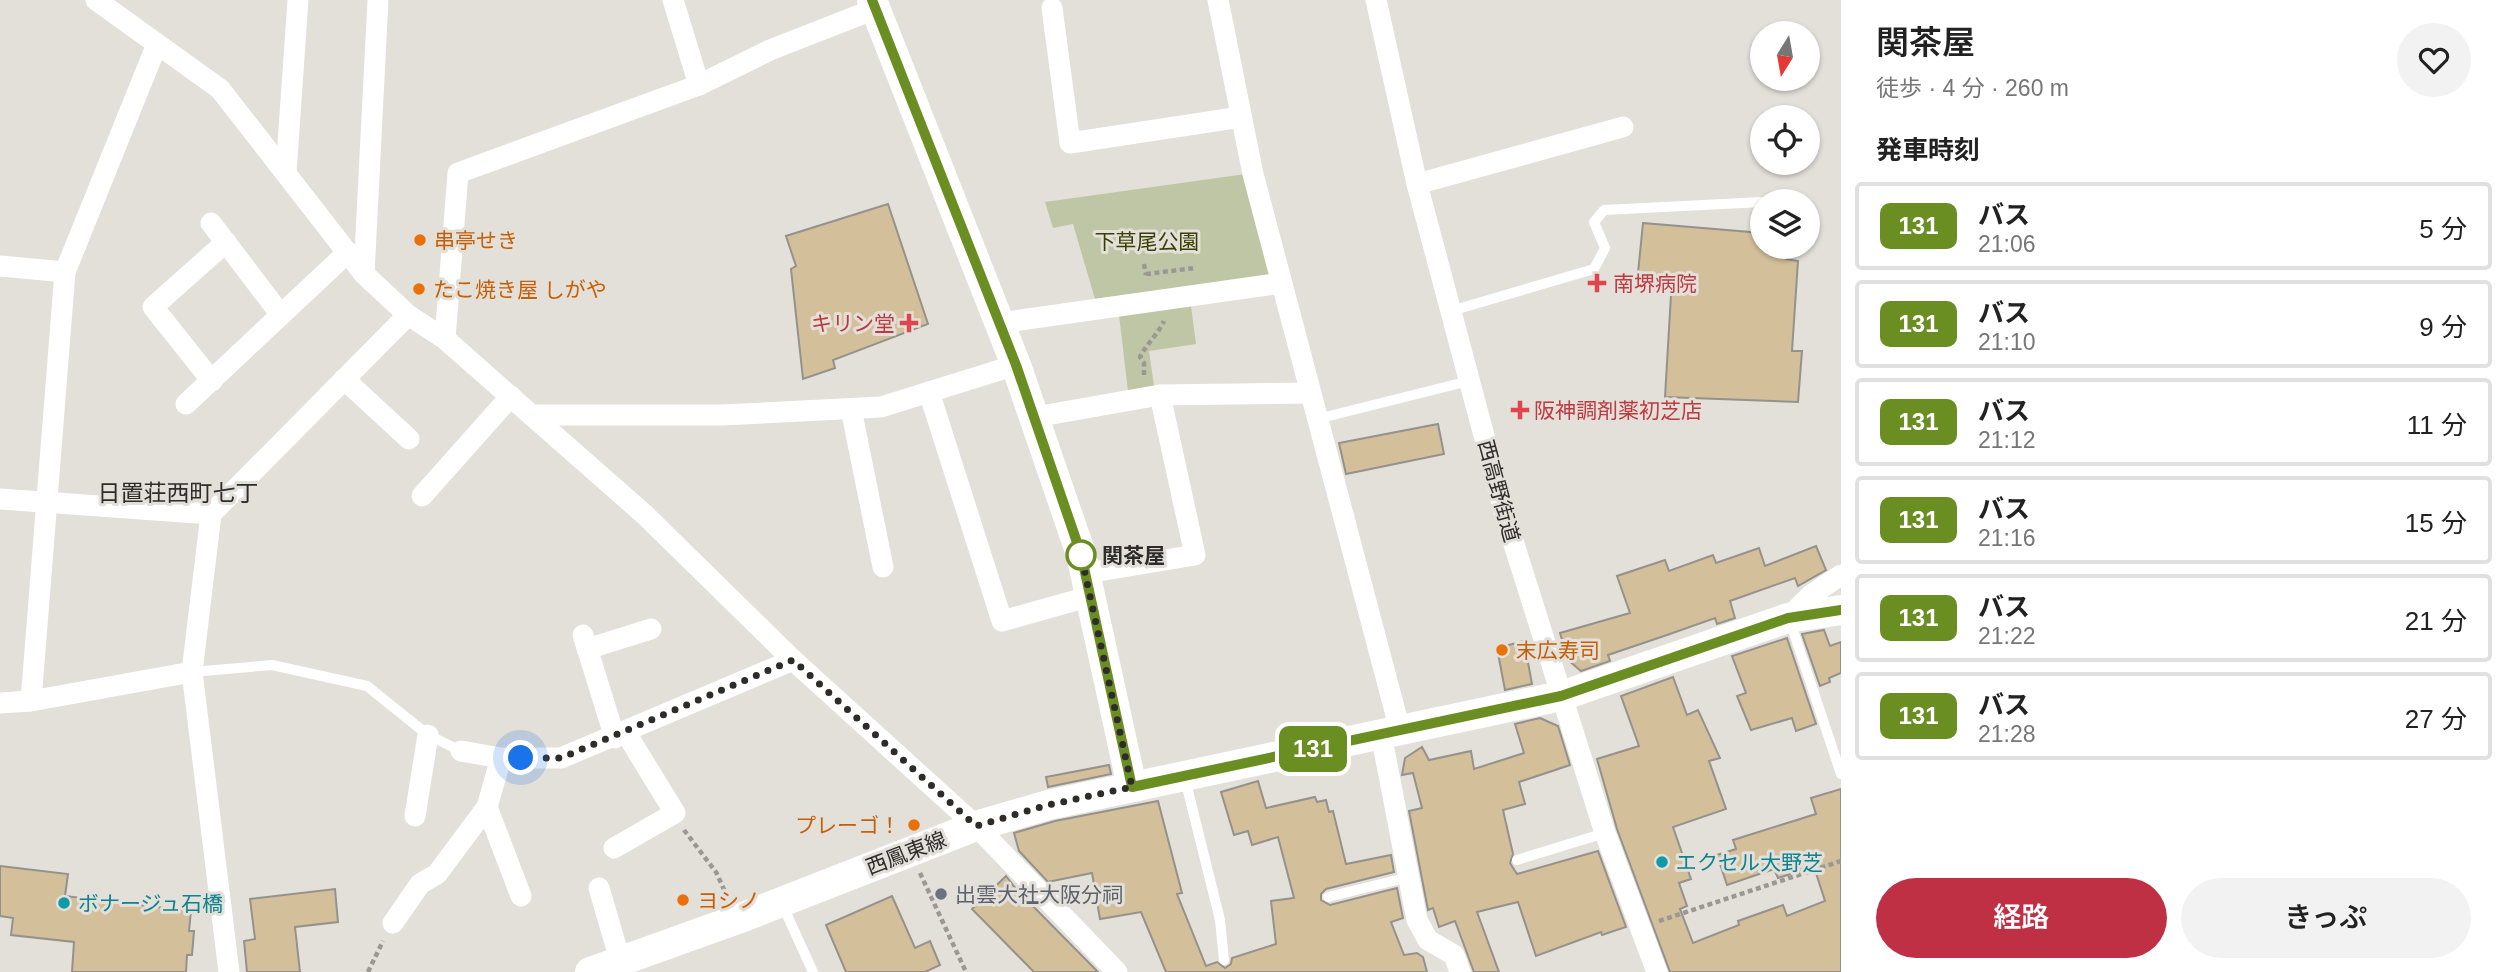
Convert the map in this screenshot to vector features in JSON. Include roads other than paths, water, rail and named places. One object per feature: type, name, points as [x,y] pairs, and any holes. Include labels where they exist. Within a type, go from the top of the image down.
[{"type":"main road","points":[[873,4],[1035,417],[1089,584],[1132,787]]},
{"type":"main road","name":"西鳳東線","points":[[590,972],[738,919],[976,826],[1048,805],[1561,696],[1788,618],[1841,610]]},
{"type":"street","points":[[96,0],[220,89],[365,274],[408,314],[445,339],[645,515],[793,660],[976,826],[1116,972]]},
{"type":"street","points":[[286,172],[298,0]]},
{"type":"street","points":[[365,274],[378,0]]},
{"type":"street","points":[[673,0],[699,85]]},
{"type":"street","points":[[1218,0],[1241,117],[1317,419],[1391,732],[1417,920],[1428,940],[1454,955],[1460,972]]},
{"type":"street","name":"西高野街道","points":[[1376,0],[1417,184],[1507,522],[1605,833],[1657,972]]},
{"type":"street","points":[[445,339],[458,173],[699,85],[873,4]]},
{"type":"street","points":[[1052,8],[1070,143],[1241,117]]},
{"type":"street","points":[[31,701],[65,272],[157,44]]},
{"type":"street","points":[[1417,184],[1623,127]]},
{"type":"street","points":[[211,223],[281,315]]},
{"type":"street","points":[[212,381],[153,307],[226,242]]},
{"type":"street","points":[[186,404],[348,252]]},
{"type":"street","points":[[0,267],[65,272]]},
{"type":"street","points":[[1000,323],[1281,282]]},
{"type":"street","points":[[229,972],[192,672],[211,514],[408,314]]},
{"type":"street","points":[[533,415],[723,415],[881,407],[1016,365]]},
{"type":"street","points":[[344,379],[409,439]]},
{"type":"street","points":[[929,392],[1002,621],[1089,584],[1195,555],[1150,397]]},
{"type":"street","points":[[1035,417],[1150,397],[1310,393]]},
{"type":"street","points":[[422,496],[511,396]]},
{"type":"street","points":[[851,409],[883,567]]},
{"type":"street","points":[[0,499],[211,514]]},
{"type":"street","points":[[1788,618],[1811,596],[1841,575]]},
{"type":"street","points":[[614,848],[675,813],[620,735],[585,642],[651,629]]},
{"type":"street","points":[[461,751],[501,758],[561,758],[793,660]]},
{"type":"street","points":[[0,704],[31,701],[192,672]]},
{"type":"street","points":[[415,816],[428,735]]},
{"type":"street","points":[[393,923],[419,884],[437,874],[487,807],[501,758]]},
{"type":"street","points":[[487,807],[521,896]]},
{"type":"street","points":[[599,888],[620,960]]},
{"type":"lane","points":[[1451,310],[1594,269],[1605,248],[1594,222],[1604,210],[1750,203]]},
{"type":"lane","points":[[1317,419],[1469,381]]},
{"type":"lane","points":[[1788,618],[1841,774]]},
{"type":"lane","points":[[192,672],[272,665],[367,686],[428,735],[461,751]]},
{"type":"lane","points":[[1184,776],[1220,920],[1224,960]]},
{"type":"lane","points":[[1517,860],[1605,833]]},
{"type":"lane","points":[[1328,897],[1409,877]]},
{"type":"lane","points":[[781,902],[813,972]]},
{"type":"place","name":"串亭せき","points":[[420,240]]},
{"type":"place","name":"南堺病院","points":[[1597,283]]},
{"type":"place","name":"たこ焼き屋 しがや","points":[[419,289]]},
{"type":"place","name":"キリン堂","points":[[909,323]]},
{"type":"place","name":"阪神調剤薬初芝店","points":[[1520,410]]},
{"type":"place","name":"関茶屋","points":[[1081,555]]},
{"type":"place","name":"末広寿司","points":[[1502,650]]},
{"type":"place","name":"プレーゴ！","points":[[914,825]]},
{"type":"place","name":"エクセル大野芝","points":[[1662,862]]},
{"type":"place","name":"出雲大社大阪分祠","points":[[941,894]]},
{"type":"place","name":"ヨシノ","points":[[683,900]]},
{"type":"place","name":"ボナージュ石橋","points":[[64,903]]},
{"type":"district","name":"日置荘西町七丁","points":[[178,493]]},
{"type":"park label","name":"下草尾公園","points":[[1147,241]]}]
